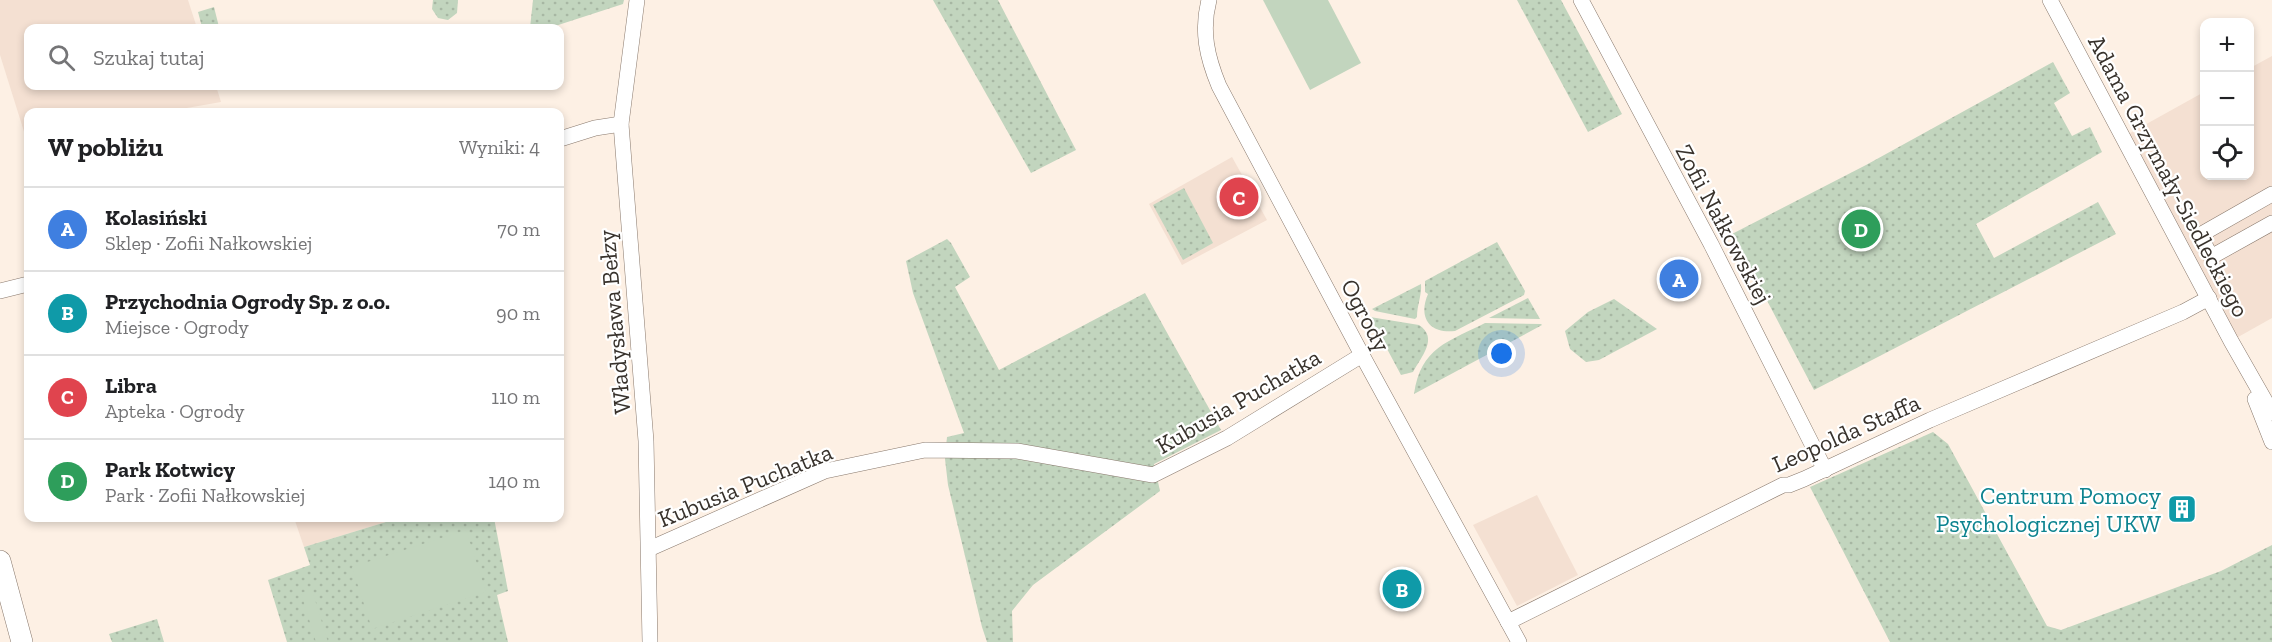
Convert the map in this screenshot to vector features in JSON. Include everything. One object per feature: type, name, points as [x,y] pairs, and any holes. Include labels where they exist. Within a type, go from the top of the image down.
[{"type":"main road","points":[[0,561],[21,642]]},
{"type":"street","name":"Władysława Bełzy","points":[[637,0],[621,124],[646,441],[650,642]]},
{"type":"street","name":"Ogrody","points":[[1209,0],[1205,16],[1205,38],[1208,61],[1218,86],[1519,642]]},
{"type":"street","name":"Zofii Nałkowskiej","points":[[1581,0],[1710,244],[1825,470]]},
{"type":"street","name":"Adama Grzymały-Siedleckiego","points":[[2050,0],[2231,341],[2272,413]]},
{"type":"street","points":[[564,138],[595,128],[621,124]]},
{"type":"street","points":[[2272,194],[2200,235],[2211,257],[2272,224]]},
{"type":"street","points":[[0,291],[24,285]]},
{"type":"street","name":"Leopolda Staffa","points":[[1508,622],[1783,485],[1789,485],[1825,470],[1930,420],[2183,312],[2209,298]]},
{"type":"street","name":"Adama Grzymały-Siedleckiego","points":[[2231,341],[2272,442]]},
{"type":"street","name":"Kubusia Puchatka","points":[[649,549],[825,471],[925,450],[1017,451],[1153,475],[1227,438],[1362,355]]},
{"type":"shaded area","points":[[0,0],[188,0],[196,24],[24,24],[24,90],[217,90],[221,102],[187,108],[24,108],[24,132],[0,55]]},
{"type":"shaded area","points":[[2272,56],[2272,318],[2231,341],[2123,137],[2200,94],[2200,180],[2254,180],[2254,66]]},
{"type":"shaded area","points":[[1232,157],[1267,220],[1182,265],[1149,204]]},
{"type":"shaded area","points":[[1537,495],[1578,575],[1517,606],[1473,525]]},
{"type":"shaded area","points":[[295,522],[386,522],[304,547]]},
{"type":"green space","points":[[433,0],[458,0],[457,13],[448,20],[438,18],[432,9]]},
{"type":"green space","points":[[533,0],[624,0],[623,4],[561,24],[530,24]]},
{"type":"green space","points":[[933,0],[998,0],[1076,150],[1031,173]]},
{"type":"green space","points":[[1263,0],[1328,0],[1361,63],[1310,90]]},
{"type":"green space","points":[[1517,0],[1561,0],[1622,114],[1588,132]]},
{"type":"green space","points":[[214,7],[218,24],[201,24],[198,12]]},
{"type":"green space","points":[[2053,62],[2070,93],[2054,103],[2072,136],[2090,127],[2102,152],[1976,224],[1994,258],[2098,202],[2116,234],[1814,390],[1732,234],[1866,165]]},
{"type":"green space","points":[[1184,188],[1213,243],[1183,260],[1153,205]]},
{"type":"green space","points":[[947,239],[970,277],[955,287],[999,370],[1145,293],[1221,430],[1154,464],[1160,491],[1033,585],[1012,611],[1013,642],[987,642],[982,627],[948,485],[945,459],[947,437],[964,433],[913,293],[906,261]]},
{"type":"green space","points":[[1497,242],[1525,291],[1524,295],[1455,331],[1438,330],[1432,327],[1425,317],[1425,302],[1428,294],[1425,292],[1425,281]]},
{"type":"green space","points":[[1421,284],[1415,319],[1372,309]]},
{"type":"green space","points":[[1528,298],[1540,319],[1489,318]]},
{"type":"green space","points":[[1614,299],[1657,329],[1599,360],[1586,362],[1570,349],[1565,331],[1588,312]]},
{"type":"green space","points":[[1370,317],[1419,325],[1425,330],[1428,342],[1413,372],[1401,375]]},
{"type":"green space","points":[[1485,323],[1542,325],[1414,394],[1423,366],[1438,348]]},
{"type":"green space","points":[[1933,432],[1948,444],[2047,626],[2061,630],[2221,571],[2272,545],[2272,642],[1890,642],[1810,487]]},
{"type":"green space","points":[[386,522],[495,522],[508,591],[497,595],[508,642],[287,642],[268,580],[310,565],[304,547]]},
{"type":"green space","points":[[466,530],[486,592],[372,629],[352,567]]},
{"type":"green space","points":[[312,590],[328,642],[316,642],[301,593]]},
{"type":"green space","points":[[157,619],[164,642],[112,642],[109,634]]},
{"type":"place","name":"Libra","points":[[1239,197]]},
{"type":"place","name":"Park Kotwicy","points":[[1861,229]]},
{"type":"place","name":"Kolasiński","points":[[1679,279]]},
{"type":"place","name":"Centrum Pomocy Psychologicznej UKW","points":[[2182,509]]},
{"type":"place","name":"Przychodnia Ogrody Sp. z o.o.","points":[[1402,589]]}]
